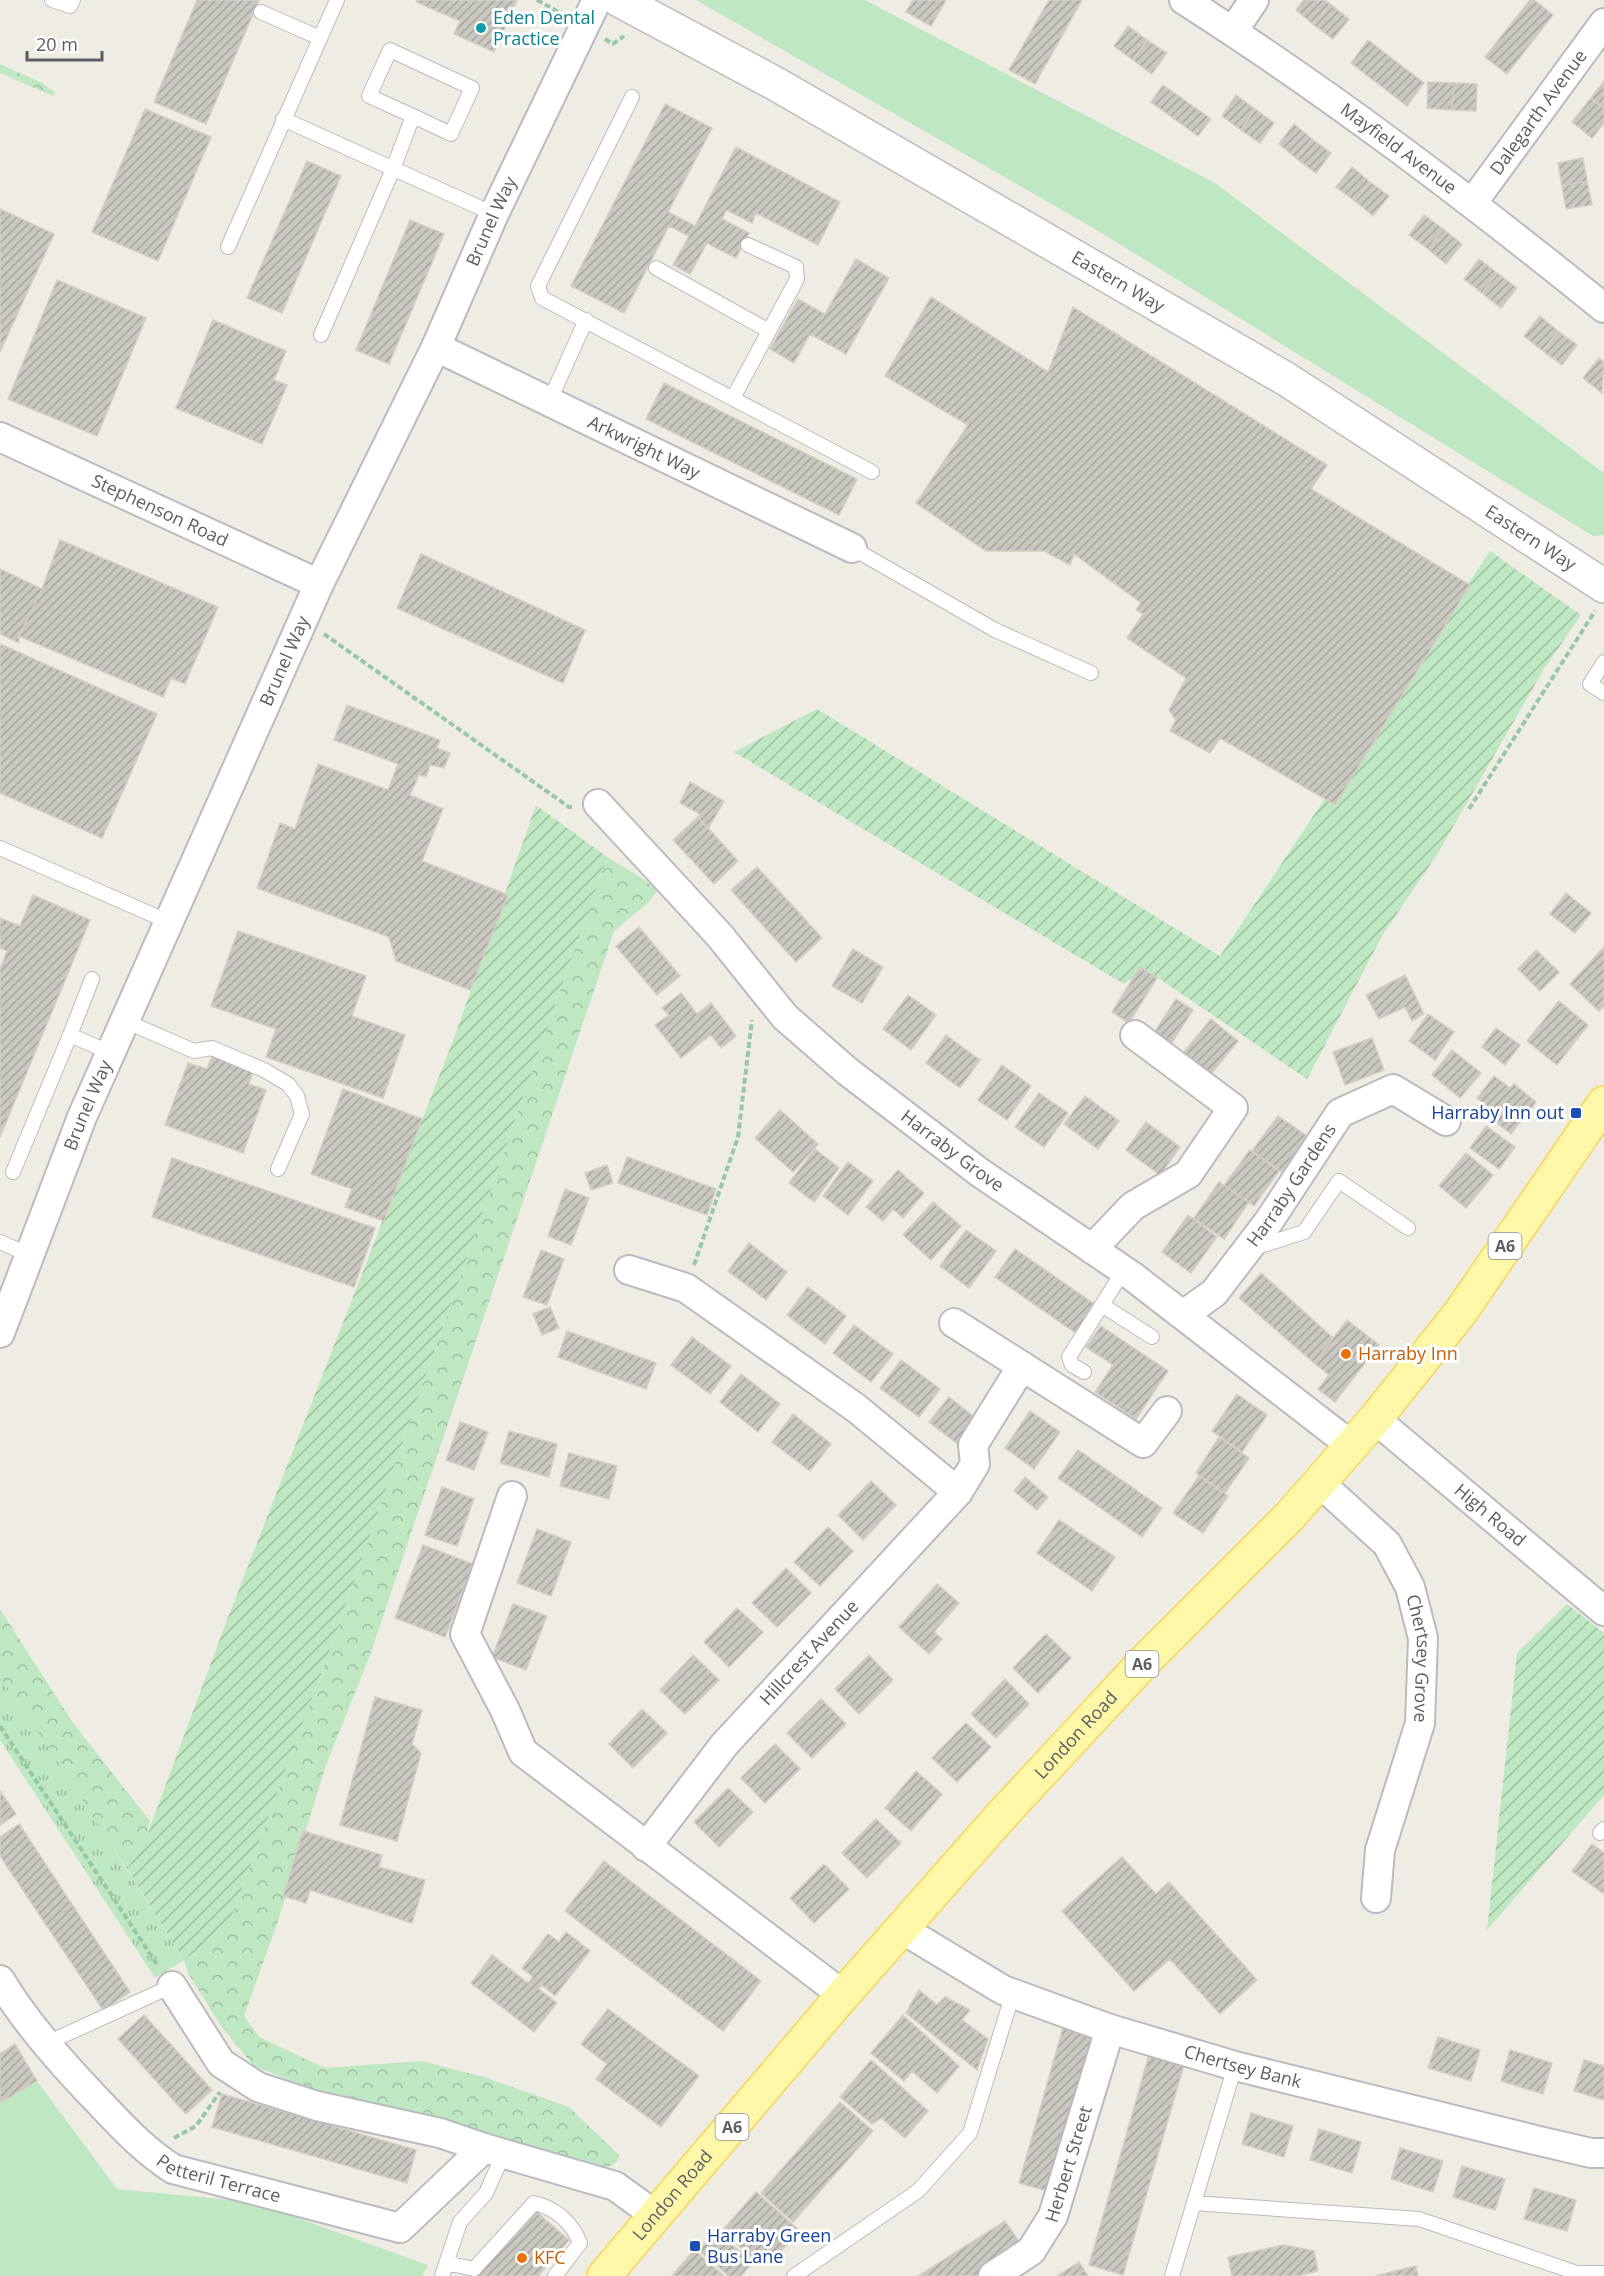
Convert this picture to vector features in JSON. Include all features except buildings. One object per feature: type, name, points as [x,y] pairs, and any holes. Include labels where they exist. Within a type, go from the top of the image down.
[{"type":"main road","name":"London Road","points":[[604,2276],[843,1995],[1001,1816],[1144,1662],[1320,1483],[1352,1446],[1460,1313],[1600,1114]]},
{"type":"street","name":"Brunel Way","points":[[0,1333],[82,1117],[319,585],[436,347],[494,214],[597,0]]},
{"type":"street","name":"Eastern Way","points":[[619,0],[776,84],[1286,379],[1601,596]]},
{"type":"street","name":"Mayfield Avenue","points":[[1184,0],[1233,31],[1473,202],[1604,308]]},
{"type":"street","points":[[1233,31],[1254,0]]},
{"type":"street","name":"Dalegarth Avenue","points":[[1473,202],[1604,23]]},
{"type":"street","name":"Arkwright Way","points":[[436,347],[852,548]]},
{"type":"street","name":"Stephenson Road","points":[[0,437],[319,585]]},
{"type":"street","name":"Harraby Grove","points":[[598,804],[720,936],[785,1017],[848,1071],[979,1172],[1124,1270],[1352,1446]]},
{"type":"street","points":[[1092,1249],[1133,1206],[1188,1174],[1233,1108],[1135,1035]]},
{"type":"street","name":"Harraby Gardens","points":[[1183,1315],[1214,1293],[1247,1250],[1340,1113],[1393,1089],[1446,1121]]},
{"type":"street","points":[[629,1270],[686,1288],[856,1408],[958,1492]]},
{"type":"street","points":[[954,1323],[1143,1443],[1167,1411]]},
{"type":"street","name":"Hillcrest Avenue","points":[[646,1847],[724,1745],[958,1492],[975,1464],[973,1445],[1022,1366]]},
{"type":"street","name":"High Road","points":[[1375,1419],[1604,1611]]},
{"type":"street","name":"Chertsey Grove","points":[[1320,1483],[1387,1544],[1410,1587],[1423,1638],[1420,1723],[1380,1850],[1376,1898]]},
{"type":"street","points":[[512,1496],[465,1634],[505,1710],[523,1752],[843,1995]]},
{"type":"street","name":"Chertsey Bank","points":[[902,1929],[1013,1994],[1110,2029],[1235,2066],[1534,2140],[1591,2153],[1604,2153]]},
{"type":"street","name":"Petteril Terrace","points":[[0,1980],[19,2012],[46,2043],[146,2152],[173,2169],[400,2228],[494,2150]]},
{"type":"street","points":[[172,1986],[221,2063],[258,2087],[317,2106],[440,2133],[615,2187],[655,2215]]},
{"type":"street","name":"Herbert Street","points":[[993,2276],[1031,2251],[1053,2216],[1110,2029]]},
{"type":"lane","points":[[52,0],[70,6],[73,0]]},
{"type":"lane","points":[[228,247],[337,0]]},
{"type":"lane","points":[[261,12],[320,38]]},
{"type":"lane","points":[[390,50],[472,88],[451,134],[413,116],[369,96],[390,50]]},
{"type":"lane","points":[[632,98],[538,286],[542,298],[872,472]]},
{"type":"lane","points":[[321,334],[393,169],[413,116]]},
{"type":"lane","points":[[283,119],[494,214]]},
{"type":"lane","points":[[733,398],[797,279],[796,267],[748,245]]},
{"type":"lane","points":[[657,268],[769,331]]},
{"type":"lane","points":[[549,402],[586,320]]},
{"type":"lane","points":[[852,548],[995,630],[1091,673]]},
{"type":"lane","points":[[1604,663],[1590,684],[1604,693]]},
{"type":"lane","points":[[0,848],[169,922]]},
{"type":"lane","points":[[13,1172],[92,979]]},
{"type":"lane","points":[[125,1021],[194,1051],[212,1048],[264,1070],[288,1084],[297,1096],[302,1114],[278,1169]]},
{"type":"lane","points":[[70,1035],[111,1053]]},
{"type":"lane","points":[[1247,1250],[1304,1232],[1340,1181],[1408,1228]]},
{"type":"lane","points":[[0,1242],[30,1255]]},
{"type":"lane","points":[[1084,1372],[1072,1365],[1069,1357],[1124,1270]]},
{"type":"lane","points":[[1102,1305],[1152,1337]]},
{"type":"lane","points":[[46,2043],[172,1986]]},
{"type":"lane","points":[[794,2276],[918,2191],[970,2133],[1013,1994]]},
{"type":"lane","points":[[1172,2276],[1235,2066]]},
{"type":"lane","points":[[494,2150],[486,2193],[460,2223],[444,2270],[474,2268],[534,2203],[544,2205],[561,2216],[576,2233],[580,2243],[555,2276]]},
{"type":"lane","points":[[1194,2203],[1419,2219],[1576,2273],[1604,2273]]},
{"type":"path","points":[[1469,809],[1601,596]]},
{"type":"path","points":[[304,620],[569,807],[598,804]]},
{"type":"path","points":[[686,1288],[738,1137],[757,981]]},
{"type":"path","points":[[0,1726],[172,1986]]},
{"type":"path","points":[[146,2152],[196,2126],[220,2091],[221,2063]]},
{"type":"green space","points":[[696,0],[865,0],[1215,183],[1604,473],[1604,535],[1593,536],[1095,229]]},
{"type":"green space","points":[[0,64],[42,83],[55,92],[53,96],[0,73]]},
{"type":"green space","points":[[1490,551],[1581,615],[1544,669],[1438,853],[1382,936],[1307,1079],[1145,969],[1124,984],[734,752],[817,709],[1220,956]]},
{"type":"green space","points":[[536,805],[607,857],[332,1644],[232,1915],[206,1943],[184,1960],[127,1869],[146,1838],[225,1625],[454,1038]]},
{"type":"green space","points":[[607,857],[645,880],[657,891],[647,904],[614,931],[370,1655],[326,1765],[276,1927],[244,2016],[259,2037],[325,2068],[421,2061],[484,2077],[569,2107],[620,2156],[613,2165],[594,2168],[475,2158],[253,2065],[221,2026],[188,1973],[184,1960],[206,1943],[232,1915],[332,1644]]},
{"type":"green space","points":[[1567,1604],[1604,1633],[1604,1795],[1487,1930],[1517,1653]]},
{"type":"green space","points":[[0,1609],[73,1723],[150,1821],[146,1838],[127,1869],[0,1677]]},
{"type":"green space","points":[[0,1677],[52,1752],[184,1960],[155,1978],[0,1740]]},
{"type":"green space","points":[[37,2081],[117,2189],[253,2202],[428,2265],[422,2276],[0,2276],[0,2103]]},
{"type":"place","name":"Eden Dental Practice","points":[[481,28]]},
{"type":"place","name":"Harraby Inn out","points":[[1576,1113]]},
{"type":"place","name":"Harraby Inn","points":[[1346,1354]]},
{"type":"place","name":"Harraby Green Bus Lane","points":[[695,2246]]},
{"type":"place","name":"KFC","points":[[522,2258]]}]
